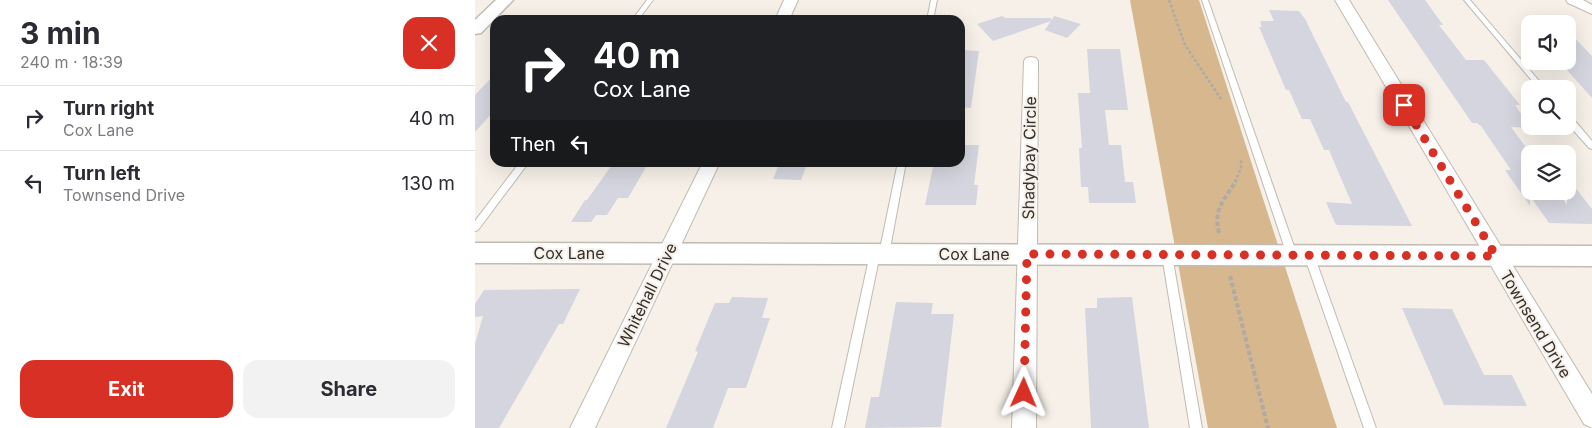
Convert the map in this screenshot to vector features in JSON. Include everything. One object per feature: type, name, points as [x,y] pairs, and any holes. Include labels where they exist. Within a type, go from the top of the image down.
[{"type":"street","points":[[475,28],[505,0]]},
{"type":"street","points":[[784,15],[791,0]]},
{"type":"street","name":"Townsend Drive","points":[[1342,0],[1592,416]]},
{"type":"street","points":[[1573,0],[1592,10]]},
{"type":"street","name":"Shadybay Circle","points":[[1024,428],[1031,61]]},
{"type":"street","name":"Whitehall Drive","points":[[582,428],[710,167]]},
{"type":"street","name":"Cox Lane","points":[[475,253],[1592,256]]},
{"type":"lane","points":[[639,15],[650,0]]},
{"type":"lane","points":[[931,15],[934,0]]},
{"type":"lane","points":[[1205,0],[1301,255],[1370,428]]},
{"type":"lane","points":[[1467,0],[1535,80]]},
{"type":"lane","points":[[1576,127],[1592,146]]},
{"type":"lane","points":[[475,228],[521,167]]},
{"type":"lane","points":[[838,428],[901,167]]},
{"type":"lane","points":[[1167,255],[1197,428]]},
{"type":"path","points":[[1169,0],[1179,33],[1189,52],[1212,82],[1223,102]]},
{"type":"path","points":[[1219,231],[1216,217],[1220,205],[1237,183],[1242,162],[1240,154]]},
{"type":"path","points":[[1234,291],[1268,428]]},
{"type":"shaded area","points":[[1130,0],[1199,0],[1337,428],[1208,428]]},
{"type":"building","points":[[1388,0],[1425,0],[1443,25],[1439,25],[1466,60],[1484,60],[1520,105],[1515,105],[1521,114],[1521,128],[1511,127],[1524,145],[1521,145],[1521,193],[1505,170],[1511,170],[1481,126],[1477,123],[1472,123]]},
{"type":"building","points":[[1269,10],[1299,11],[1305,19],[1346,102],[1348,102],[1412,226],[1337,225],[1335,223],[1326,202],[1352,204],[1329,150],[1324,150],[1310,119],[1302,119],[1289,90],[1286,90],[1259,27],[1262,27],[1260,21],[1274,21]]},
{"type":"building","points":[[1002,16],[1005,18],[1051,18],[1051,21],[993,41],[977,24]]},
{"type":"building","points":[[1054,16],[1081,24],[1067,38],[1045,30]]},
{"type":"building","points":[[1576,39],[1592,56],[1592,98],[1567,70],[1576,70]]},
{"type":"building","points":[[1087,49],[1120,49],[1128,110],[1105,110],[1109,145],[1121,145],[1125,182],[1133,182],[1136,203],[1089,203],[1088,187],[1081,187],[1079,148],[1082,148],[1078,93],[1090,93]]},
{"type":"building","points":[[965,50],[979,51],[971,108],[965,107]]},
{"type":"building","points":[[490,79],[490,116],[475,132],[475,95]]},
{"type":"building","points":[[965,145],[979,145],[974,185],[978,185],[976,205],[925,205],[933,167],[965,167]]},
{"type":"building","points":[[610,167],[646,167],[628,198],[618,198],[607,215],[596,215],[591,222],[571,222],[585,200],[587,200]]},
{"type":"building","points":[[778,167],[806,167],[801,180],[773,179]]},
{"type":"building","points":[[1576,189],[1592,209],[1592,224],[1549,223],[1533,200],[1564,200],[1567,205],[1567,200],[1576,200]]},
{"type":"building","points":[[580,289],[563,324],[559,324],[499,428],[475,428],[475,344],[483,316],[475,317],[475,304],[484,290]]},
{"type":"building","points":[[732,297],[768,298],[762,318],[770,318],[746,388],[728,388],[713,428],[666,428],[698,352],[695,351],[715,303],[729,303]]},
{"type":"building","points":[[1132,297],[1149,428],[1091,428],[1085,308],[1097,308],[1097,298]]},
{"type":"building","points":[[896,302],[933,303],[931,314],[954,314],[941,427],[865,428],[871,397],[879,397]]},
{"type":"building","points":[[1402,308],[1452,309],[1484,375],[1512,375],[1527,406],[1444,405]]},
{"type":"route","points":[[1024,393],[1027,254],[1496,256],[1404,105]]}]
